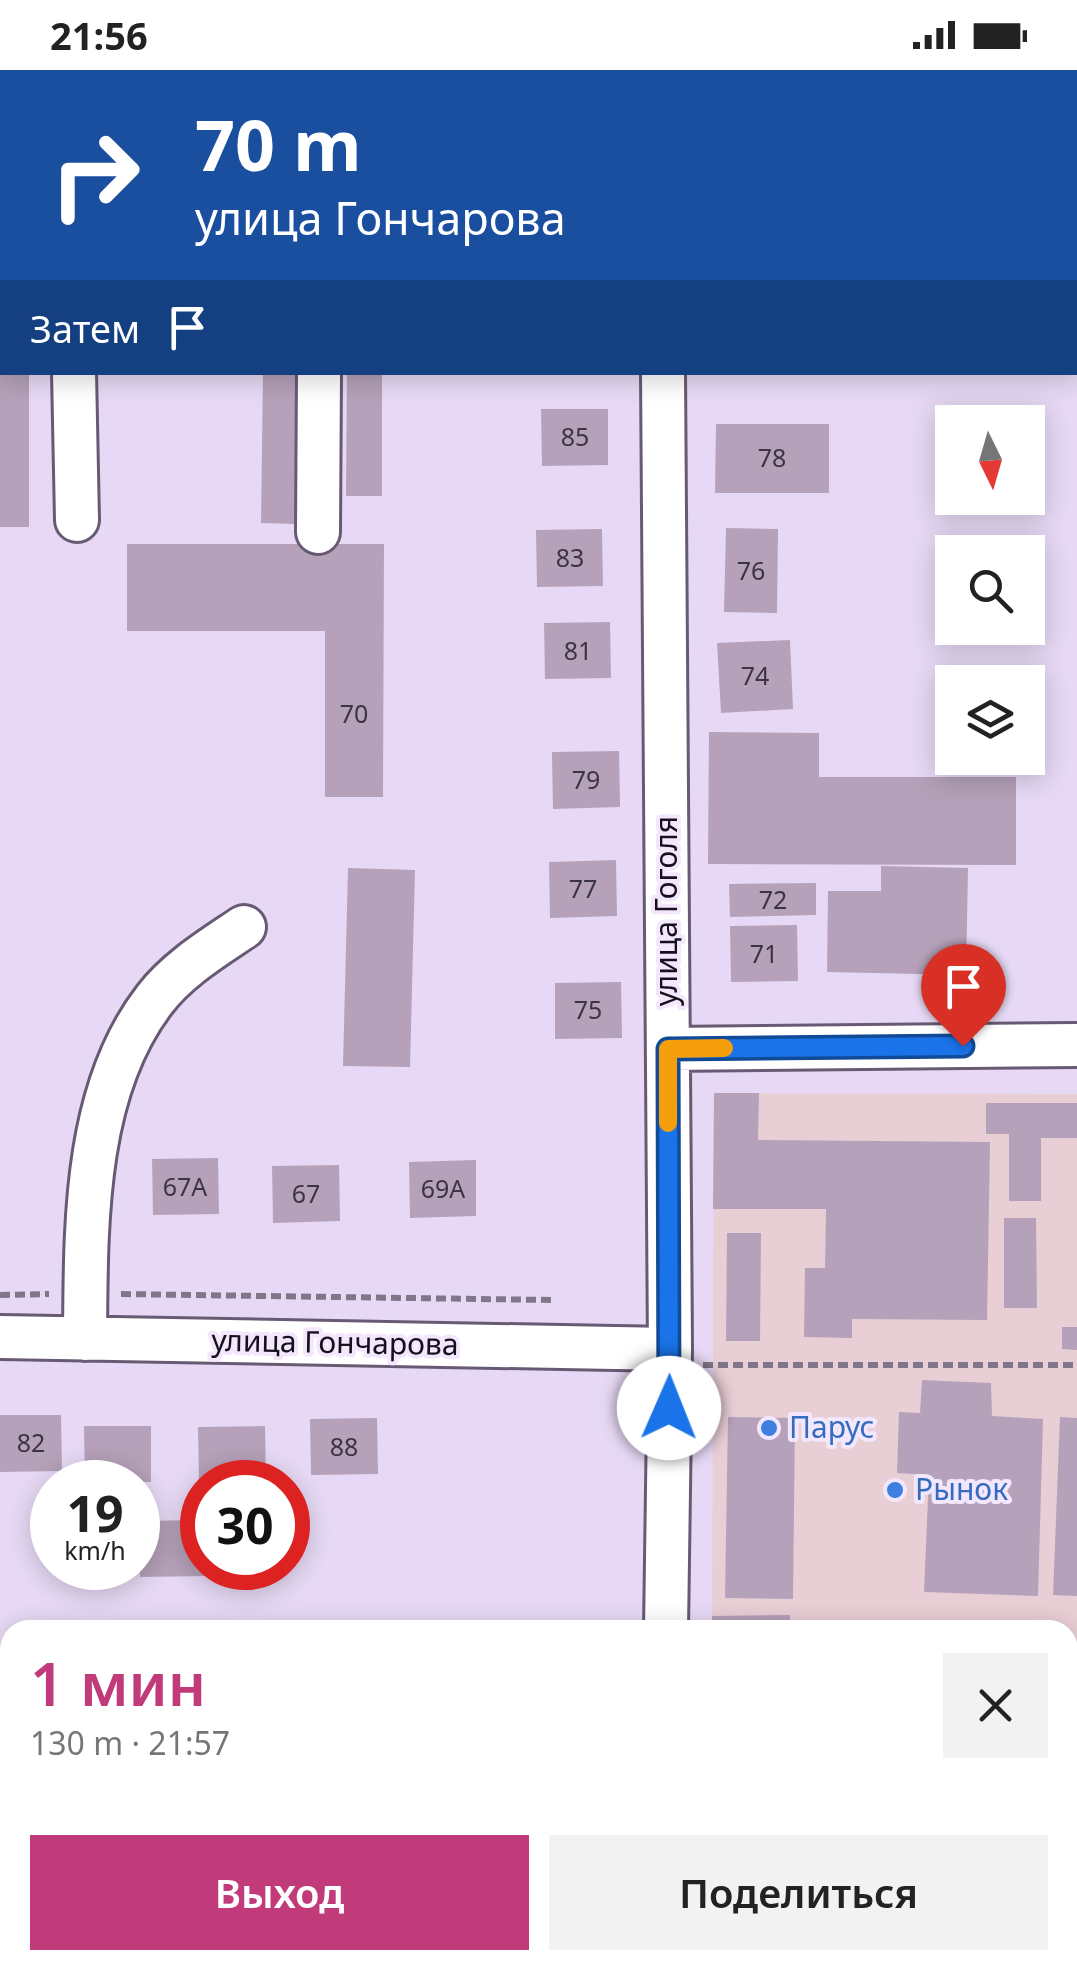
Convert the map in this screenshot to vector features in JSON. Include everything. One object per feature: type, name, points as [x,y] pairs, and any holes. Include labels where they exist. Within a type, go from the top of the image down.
[{"type":"street","points":[[74,375],[77,520]]},
{"type":"street","points":[[318,532],[319,375]]},
{"type":"street","name":"улица Гоголя","points":[[663,375],[668,1049],[683,1357],[667,1620]]},
{"type":"street","points":[[85,1339],[90,1199],[103,1117],[124,1050],[156,998],[199,957],[244,927]]},
{"type":"street","points":[[668,1049],[1077,1045]]},
{"type":"street","name":"улица Гончарова","points":[[0,1337],[683,1357]]},
{"type":"path","points":[[0,1295],[551,1300]]},
{"type":"path","points":[[683,1357],[1077,1365]]},
{"type":"shaded area","name":"Рынок","points":[[714,1093],[1077,1094],[1077,1620],[712,1620]]},
{"type":"building","points":[[0,375],[29,375],[29,527],[0,527]]},
{"type":"building","points":[[263,375],[296,375],[295,524],[261,523]]},
{"type":"building","points":[[347,375],[382,375],[382,496],[346,496]]},
{"type":"building","points":[[541,409],[608,409],[608,465],[542,466]]},
{"type":"building","points":[[716,424],[829,424],[829,493],[715,493]]},
{"type":"building","points":[[726,528],[778,529],[777,613],[724,612]]},
{"type":"building","points":[[602,529],[603,586],[537,587],[536,530]]},
{"type":"building","points":[[127,544],[384,544],[383,797],[325,797],[325,631],[127,631]]},
{"type":"building","points":[[610,622],[611,678],[545,679],[544,623]]},
{"type":"building","points":[[790,640],[793,709],[721,713],[717,643]]},
{"type":"building","points":[[709,732],[819,733],[819,777],[1016,777],[1016,865],[708,864]]},
{"type":"building","points":[[619,751],[620,807],[553,809],[552,752]]},
{"type":"building","points":[[616,860],[617,916],[550,918],[549,862]]},
{"type":"building","points":[[881,866],[968,868],[966,975],[827,972],[828,891],[881,891]]},
{"type":"building","points":[[348,868],[415,870],[410,1067],[343,1066]]},
{"type":"building","points":[[816,883],[816,915],[730,917],[729,884]]},
{"type":"building","points":[[797,925],[798,981],[731,982],[730,926]]},
{"type":"building","points":[[621,982],[622,1038],[555,1039],[555,983]]},
{"type":"building","points":[[714,1093],[759,1093],[758,1140],[990,1142],[987,1320],[852,1319],[852,1338],[804,1337],[805,1268],[825,1268],[826,1209],[713,1209]]},
{"type":"building","points":[[986,1103],[1077,1103],[1077,1138],[1041,1138],[1041,1201],[1009,1201],[1009,1134],[986,1134]]},
{"type":"building","points":[[218,1158],[219,1214],[153,1215],[152,1159]]},
{"type":"building","points":[[476,1160],[476,1216],[410,1218],[409,1162]]},
{"type":"building","points":[[339,1165],[340,1221],[273,1223],[272,1166]]},
{"type":"building","points":[[1004,1218],[1036,1218],[1037,1308],[1004,1308]]},
{"type":"building","points":[[727,1233],[761,1233],[760,1341],[726,1341]]},
{"type":"building","points":[[1062,1327],[1077,1327],[1077,1350],[1062,1349]]},
{"type":"building","points":[[922,1380],[991,1383],[992,1416],[1043,1419],[1038,1596],[924,1592],[929,1475],[897,1473],[899,1412],[920,1413]]},
{"type":"building","points":[[0,1415],[61,1415],[62,1460],[30,1460],[30,1472],[0,1472]]},
{"type":"building","points":[[728,1417],[795,1418],[793,1599],[725,1598]]},
{"type":"building","points":[[1060,1417],[1077,1418],[1077,1596],[1053,1595]]},
{"type":"building","points":[[377,1418],[378,1474],[311,1475],[310,1419]]},
{"type":"building","points":[[84,1426],[151,1426],[151,1460],[85,1460]]},
{"type":"building","points":[[265,1426],[266,1460],[199,1460],[198,1427]]},
{"type":"building","points":[[180,1520],[180,1576],[160,1577],[160,1521]]},
{"type":"building","points":[[790,1615],[790,1620],[712,1620],[712,1616]]},
{"type":"slow traffic","points":[[668,1123],[668,1049],[724,1048]]},
{"type":"place","name":"Парус","points":[[769,1428]]},
{"type":"place","name":"Рынок","points":[[895,1490]]},
{"type":"route","points":[[669,1408],[668,1049],[963,1046]]}]
